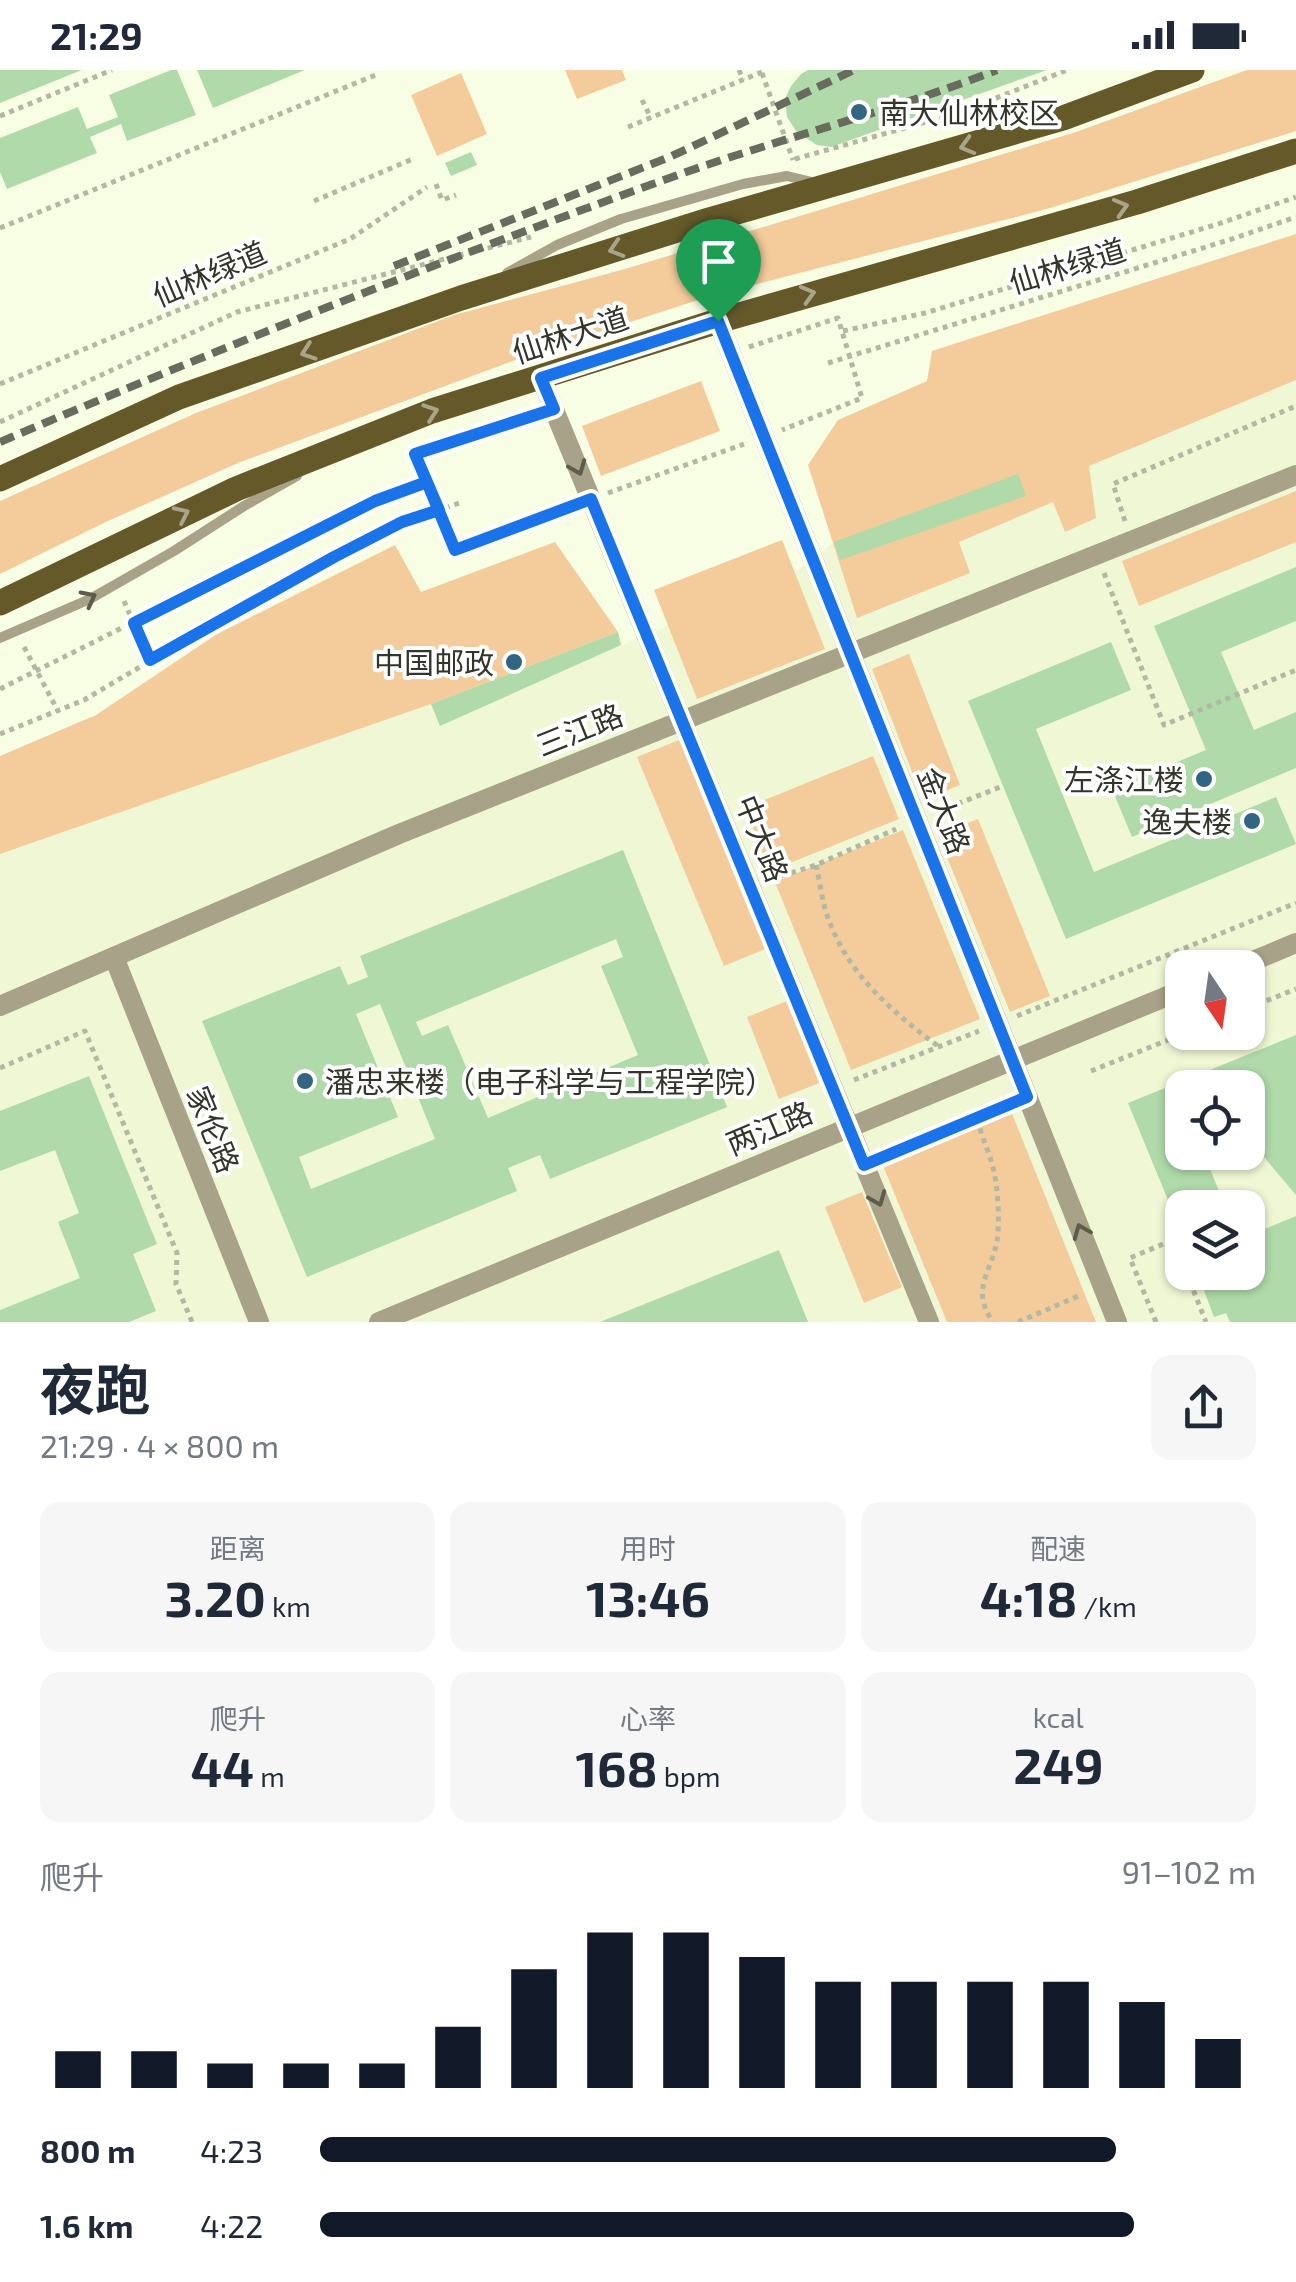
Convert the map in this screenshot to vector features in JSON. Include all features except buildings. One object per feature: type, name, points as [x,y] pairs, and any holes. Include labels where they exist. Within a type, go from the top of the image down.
[{"type":"main road","points":[[0,479],[179,397],[461,298],[1063,118],[1192,70]]},
{"type":"main road","name":"仙林大道","points":[[0,603],[236,489],[432,411],[718,321],[1137,202],[1296,151]]},
{"type":"street","name":"金大路","points":[[718,321],[1117,1322]]},
{"type":"street","name":"中大路","points":[[541,378],[929,1322]]},
{"type":"street","name":"三江路","points":[[0,1006],[399,834],[1296,475]]},
{"type":"street","points":[[1265,956],[1296,943]]},
{"type":"street","name":"家伦路","points":[[114,958],[259,1322]]},
{"type":"street","name":"两江路","points":[[379,1322],[1165,997]]},
{"type":"lane","points":[[0,638],[90,599],[340,447]]},
{"type":"path","points":[[0,116],[112,70]]},
{"type":"path","points":[[739,70],[743,80]]},
{"type":"path","points":[[628,127],[762,71],[792,160],[958,113],[1067,70]]},
{"type":"path","points":[[0,228],[378,74]]},
{"type":"path","points":[[642,100],[651,118]]},
{"type":"path","points":[[314,200],[415,158]]},
{"type":"path","points":[[436,184],[442,200],[456,195]]},
{"type":"path","name":"仙林绿道","points":[[0,384],[350,238],[427,187]]},
{"type":"path","points":[[843,331],[925,313],[1296,197]]},
{"type":"path","name":"仙林绿道","points":[[828,363],[1296,216]]},
{"type":"path","points":[[0,422],[237,312],[533,236]]},
{"type":"path","points":[[554,409],[415,454],[455,550],[862,398],[838,318],[731,353]]},
{"type":"path","points":[[1131,540],[1114,484],[1296,406]]},
{"type":"path","points":[[0,689],[375,501],[427,482]]},
{"type":"path","points":[[0,734],[84,700],[402,522],[462,502]]},
{"type":"path","points":[[1096,554],[1164,725],[1296,670]]},
{"type":"path","points":[[122,596],[150,660]]},
{"type":"path","points":[[21,643],[58,710]]},
{"type":"path","points":[[750,886],[816,865],[1003,786]]},
{"type":"path","points":[[816,865],[826,914],[850,964],[874,994],[938,1046]]},
{"type":"path","points":[[833,1088],[1296,903]]},
{"type":"path","points":[[1265,1001],[1296,989]]},
{"type":"path","points":[[0,1068],[86,1031],[178,1254],[176,1284],[192,1322]]},
{"type":"path","points":[[1091,1072],[1165,1041]]},
{"type":"path","points":[[864,1165],[1027,1097]]},
{"type":"path","points":[[978,1119],[994,1170],[997,1206],[997,1240],[985,1274],[982,1300],[993,1322]]},
{"type":"path","points":[[1156,1322],[1130,1258],[1165,1243]]},
{"type":"path","points":[[1018,1322],[1102,1285]]},
{"type":"path","points":[[1193,1290],[1206,1322]]},
{"type":"shaded area","points":[[565,70],[622,70],[626,80],[577,99]]},
{"type":"shaded area","points":[[1247,70],[1296,70],[1296,131],[1047,209],[707,297],[529,355],[238,463],[0,574],[0,501],[196,413],[454,315],[625,269],[1076,132]]},
{"type":"shaded area","points":[[461,73],[487,134],[437,156],[411,95]]},
{"type":"shaded area","points":[[1296,234],[1296,380],[1089,466],[1096,518],[1065,532],[1053,502],[959,542],[970,573],[857,618],[808,465],[838,420],[927,381],[932,351]]},
{"type":"shaded area","points":[[1296,361],[1296,1322],[0,1322],[0,854],[431,704],[618,632],[622,645],[795,572],[834,542]]},
{"type":"shaded area","points":[[701,381],[720,431],[601,476],[582,426]]},
{"type":"shaded area","points":[[1296,491],[1296,542],[1139,606],[1122,561]]},
{"type":"shaded area","points":[[782,540],[825,649],[697,699],[654,590]]},
{"type":"shaded area","points":[[555,542],[618,632],[431,704],[0,854],[0,756],[96,715],[217,634],[395,545],[421,592]]},
{"type":"shaded area","points":[[909,654],[960,785],[923,800],[872,669]]},
{"type":"shaded area","points":[[679,740],[765,949],[724,966],[637,757]]},
{"type":"shaded area","points":[[873,756],[899,819],[770,871],[745,808]]},
{"type":"shaded area","points":[[978,819],[1050,996],[1010,1012],[938,835]]},
{"type":"shaded area","points":[[903,830],[980,1019],[851,1070],[775,882]]},
{"type":"shaded area","points":[[787,1001],[819,1083],[779,1099],[747,1017]]},
{"type":"shaded area","points":[[1011,1111],[1096,1322],[947,1322],[882,1163]]},
{"type":"shaded area","points":[[862,1192],[902,1287],[864,1303],[825,1207]]},
{"type":"railway","points":[[394,266],[672,156],[854,70]]},
{"type":"railway","points":[[0,442],[505,239],[715,162],[997,70]]},
{"type":"place","name":"南大仙林校区","points":[[859,112]]},
{"type":"place","name":"中国邮政","points":[[514,662]]},
{"type":"place","name":"左涤江楼","points":[[1204,779]]},
{"type":"place","name":"逸夫楼","points":[[1252,821]]},
{"type":"place","name":"潘忠来楼（电子科学与工程学院）","points":[[305,1081]]},
{"type":"route","points":[[718,321],[541,378],[554,409],[415,454],[427,482],[439,510],[402,522],[334,557],[150,660],[134,623],[375,501],[427,482],[439,510],[455,550],[591,499],[864,1165],[1027,1097],[718,321]]}]
